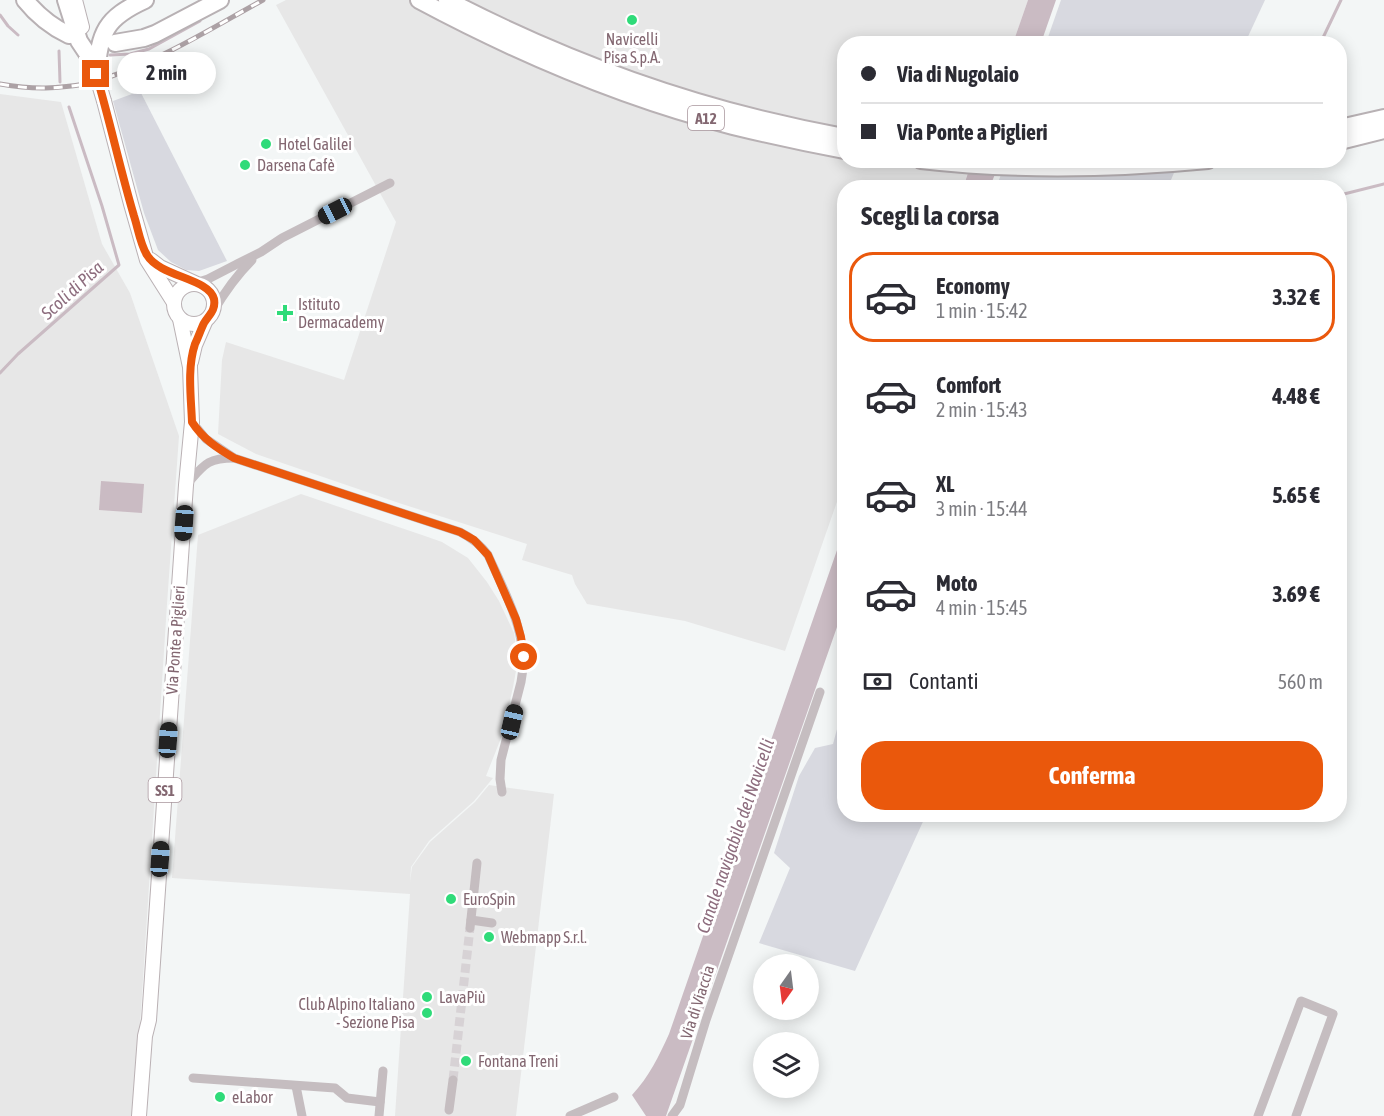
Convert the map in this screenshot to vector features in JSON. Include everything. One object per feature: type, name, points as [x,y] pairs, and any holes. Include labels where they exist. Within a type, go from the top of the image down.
[{"type":"highway","points":[[25,0],[45,21],[69,35]]},
{"type":"highway","points":[[66,0],[80,41],[94,66]]},
{"type":"highway","points":[[94,66],[110,24],[120,12],[145,0]]},
{"type":"highway","points":[[115,43],[154,34],[220,0]]},
{"type":"highway","name":"A12","points":[[419,0],[522,52],[667,107],[731,126],[837,149]]},
{"type":"highway","name":"A12","points":[[447,0],[535,43],[592,67],[647,86],[733,113],[837,135]]},
{"type":"highway","points":[[1347,126],[1384,118]]},
{"type":"highway","points":[[1347,139],[1384,130]]},
{"type":"highway","points":[[1021,168],[1060,168]]},
{"type":"main road","name":"SS1","points":[[75,0],[144,248],[150,265],[174,301],[175,311],[180,319]]},
{"type":"main road","name":"SS1","points":[[144,248],[149,258],[160,267],[204,286],[212,293],[214,302],[209,317]]},
{"type":"main road","points":[[174,301],[181,288],[195,283]]},
{"type":"main road","points":[[180,319],[194,324],[209,317]]},
{"type":"main road","name":"Via Ponte a Piglieri","points":[[190,367],[195,345],[209,317]]},
{"type":"main road","name":"Via Ponte a Piglieri","points":[[138,1116],[145,1036],[149,1020],[192,422],[190,367],[180,319]]},
{"type":"main road","name":"Via Ponte a Piglieri","points":[[147,1116],[151,1035],[149,1020]]},
{"type":"street","points":[[195,283],[208,279],[261,252],[282,238],[390,183]]},
{"type":"street","points":[[209,317],[244,268],[261,252]]},
{"type":"street","points":[[192,422],[206,439],[234,458],[460,532],[482,547],[488,555],[516,619],[524,657],[524,669],[501,760],[502,792]]},
{"type":"street","points":[[186,485],[207,463],[215,459],[234,458]]},
{"type":"street","name":"Via di Viaccia","points":[[672,1116],[680,1105],[706,1020],[820,692]]},
{"type":"street","points":[[477,863],[470,924],[492,923]]},
{"type":"street","points":[[1258,1116],[1301,1001],[1333,1014],[1296,1116]]},
{"type":"street","points":[[379,1116],[383,1071]]},
{"type":"street","points":[[193,1078],[335,1088],[347,1098],[380,1102]]},
{"type":"street","points":[[449,1110],[453,1080]]},
{"type":"street","points":[[296,1086],[302,1116]]},
{"type":"street","points":[[570,1116],[614,1097]]},
{"type":"shaded area","points":[[286,0],[1028,0],[1015,36],[837,36],[837,168],[970,168],[965,180],[837,180],[837,502],[785,651],[685,621],[587,604],[572,575],[522,560],[527,544],[256,454],[218,434],[222,360],[226,342],[344,380],[396,222],[276,5]]},
{"type":"shaded area","points":[[1028,0],[1056,0],[1043,36],[1015,36]]},
{"type":"shaded area","points":[[1061,0],[1265,0],[1248,36],[1048,36]]},
{"type":"shaded area","points":[[140,91],[227,261],[199,271],[186,270],[171,262],[158,250],[144,213],[113,101]]},
{"type":"shaded area","points":[[0,94],[61,102],[102,244],[130,293],[179,436],[132,1116],[0,1116]]},
{"type":"shaded area","points":[[970,168],[997,168],[993,180],[966,180]]},
{"type":"shaded area","points":[[1003,168],[1176,168],[1171,180],[999,180]]},
{"type":"shaded area","points":[[101,481],[144,484],[142,513],[99,510]]},
{"type":"shaded area","points":[[301,494],[442,542],[468,558],[499,601],[514,633],[518,660],[503,733],[486,776],[493,778],[474,801],[429,841],[411,867],[410,882],[412,867],[430,842],[475,802],[489,785],[554,794],[516,1116],[395,1116],[410,894],[172,878],[198,535]]},
{"type":"shaded area","points":[[837,550],[837,627],[666,1116],[646,1116],[632,1095],[649,1074],[669,1034]]},
{"type":"shaded area","points":[[837,729],[837,822],[923,822],[855,971],[819,960],[819,954],[797,954],[759,943],[790,868],[774,853],[799,776],[815,748],[833,744]]},
{"type":"waterway","points":[[1324,36],[1341,0]]},
{"type":"waterway","name":"Scoli di Pisa","points":[[0,15],[18,35]]},
{"type":"waterway","points":[[110,55],[130,54],[149,49],[200,21]]},
{"type":"waterway","name":"Scoli di Pisa","points":[[59,51],[60,82]]},
{"type":"waterway","name":"Scoli di Pisa","points":[[0,373],[18,354],[119,265],[69,107]]},
{"type":"waterway","points":[[1347,193],[1384,184]]},
{"type":"tunnel","points":[[453,1080],[470,928]]},
{"type":"railway","points":[[106,78],[166,53],[263,0]]},
{"type":"railway","points":[[0,84],[46,88],[91,83]]},
{"type":"place","name":"Navicelli Pisa S.p.A.","points":[[632,20]]},
{"type":"place","name":"Hotel Galilei","points":[[266,144]]},
{"type":"place","name":"Darsena Cafè","points":[[245,165]]},
{"type":"place","name":"Istituto Dermacademy","points":[[285,313]]},
{"type":"place","name":"EuroSpin","points":[[451,899]]},
{"type":"place","name":"Webmapp S.r.l.","points":[[489,937]]},
{"type":"place","name":"LavaPiù","points":[[427,997]]},
{"type":"place","name":"Club Alpino Italiano - Sezione Pisa","points":[[427,1013]]},
{"type":"place","name":"Fontana Treni","points":[[466,1061]]},
{"type":"place","name":"eLabor","points":[[220,1097]]},
{"type":"route","points":[[96,74],[146,255],[170,273],[200,284],[212,293],[213,312],[205,322],[195,345],[190,367],[192,422],[195,428],[213,445],[234,458],[460,532],[474,540],[488,555],[504,590],[519,628],[524,657]]},
{"type":"water label","name":"Canale navigabile dei Navicelli","points":[[735,836]]}]
